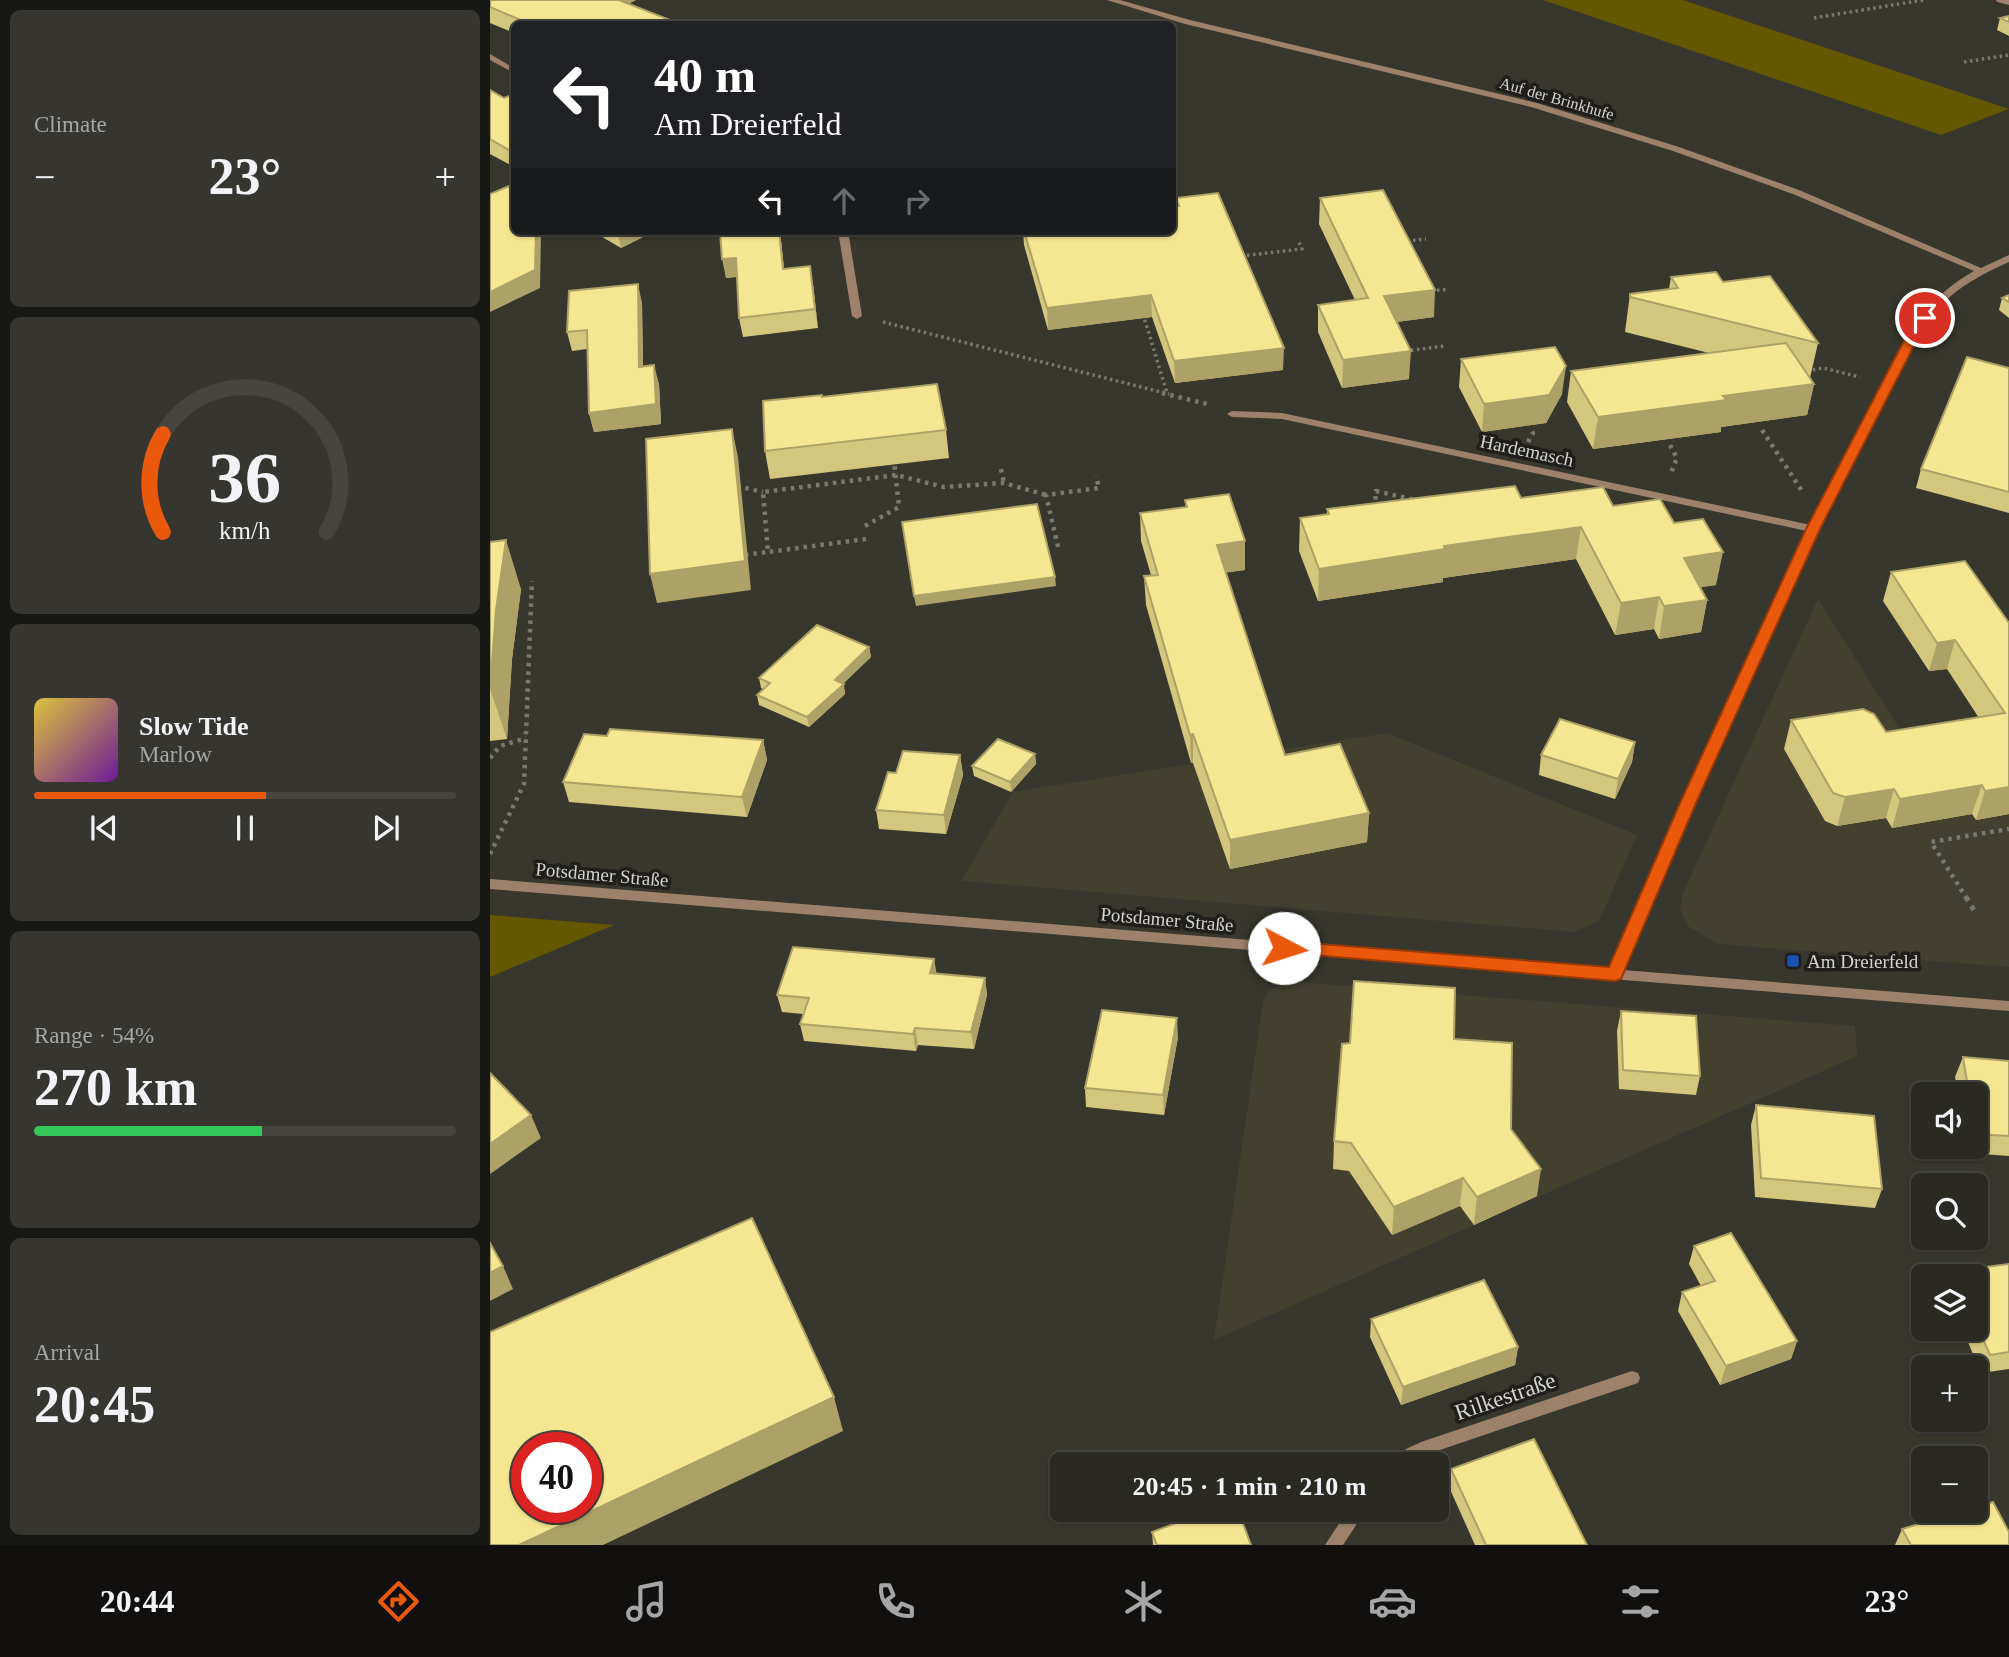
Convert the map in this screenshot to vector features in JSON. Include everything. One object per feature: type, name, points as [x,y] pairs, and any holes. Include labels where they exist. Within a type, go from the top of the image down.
[{"type":"street","name":"Auf der Brinkhufe","points":[[1111,0],[1188,22],[1534,105],[1663,145],[1796,192],[1981,271]]},
{"type":"street","points":[[2000,0],[2009,3]]},
{"type":"street","points":[[490,56],[511,69]]},
{"type":"street","points":[[845,235],[857,316]]},
{"type":"street","points":[[1615,974],[1684,813],[1813,529],[1914,333],[1936,303],[1957,286],[2009,258]]},
{"type":"street","name":"Hardemasch","points":[[1237,413],[1282,416],[1813,529]]},
{"type":"street","name":"Potsdamer Straße","points":[[490,884],[2009,1006]]},
{"type":"street","name":"Rilkestraße","points":[[1417,1452],[1632,1378]]},
{"type":"street","points":[[1333,1545],[1349,1522]]},
{"type":"path","points":[[1814,18],[1923,0]]},
{"type":"path","points":[[1964,62],[2009,55]]},
{"type":"path","points":[[1402,241],[1426,239]]},
{"type":"path","points":[[1235,250],[1238,256],[1302,249],[1299,242]]},
{"type":"path","points":[[1427,292],[1449,289]]},
{"type":"path","points":[[1139,304],[1168,394]]},
{"type":"path","points":[[857,316],[1237,413]]},
{"type":"path","points":[[1404,351],[1445,346]]},
{"type":"path","points":[[1798,372],[1824,368],[1888,384]]},
{"type":"path","points":[[1762,430],[1819,517]]},
{"type":"path","points":[[865,526],[899,507],[894,460]]},
{"type":"path","points":[[1001,469],[1004,483]]},
{"type":"path","points":[[735,486],[763,492],[896,475],[944,487],[1004,483],[1046,495],[1099,488],[1096,476]]},
{"type":"path","points":[[1375,517],[1376,491],[1417,500]]},
{"type":"path","points":[[763,492],[768,552]]},
{"type":"path","points":[[1046,495],[1058,547]]},
{"type":"path","points":[[744,555],[866,539]]},
{"type":"path","points":[[490,854],[524,784],[532,581]]},
{"type":"path","points":[[490,758],[500,747],[526,738]]},
{"type":"path","points":[[1975,912],[1931,842],[2009,829]]},
{"type":"shaded area","points":[[1543,0],[1683,0],[2009,109],[1941,135]]},
{"type":"shaded area","points":[[1818,599],[1916,755],[2009,740],[2009,967],[1718,944],[1688,926],[1680,910],[1682,895]]},
{"type":"shaded area","points":[[1387,733],[1637,835],[1599,921],[1574,932],[961,881],[1013,792]]},
{"type":"shaded area","points":[[490,915],[614,925],[490,977]]},
{"type":"shaded area","points":[[1298,982],[1855,1026],[1857,1056],[1214,1340],[1263,1002],[1268,992],[1280,984]]},
{"type":"building","points":[[619,0],[670,20],[523,21],[490,7],[490,1]]},
{"type":"building","points":[[490,90],[504,98],[511,97],[511,151],[490,139]]},
{"type":"building","points":[[511,185],[511,235],[536,235],[535,270],[490,292],[490,194]]},
{"type":"building","points":[[1383,190],[1435,290],[1384,296],[1411,351],[1343,360],[1318,305],[1368,298],[1320,198]]},
{"type":"building","points":[[1218,193],[1284,348],[1174,361],[1151,295],[1047,308],[1025,235],[1176,235],[1176,206],[1179,206],[1176,198]]},
{"type":"building","points":[[720,235],[779,235],[783,269],[810,266],[815,309],[739,318],[736,258],[722,259]]},
{"type":"building","points":[[1716,272],[1723,282],[1770,276],[1818,343],[1630,297],[1630,294],[1678,288],[1671,277]]},
{"type":"building","points":[[638,284],[639,367],[654,365],[656,404],[589,413],[587,330],[567,332],[569,291]]},
{"type":"building","points":[[1786,343],[1814,384],[1723,396],[1727,400],[1598,417],[1571,371]]},
{"type":"building","points":[[1555,347],[1566,366],[1549,395],[1484,404],[1461,359]]},
{"type":"building","points":[[1967,357],[2009,368],[2009,492],[1921,469]]},
{"type":"building","points":[[937,384],[946,430],[765,451],[763,401]]},
{"type":"building","points":[[732,429],[745,561],[650,574],[646,439]]},
{"type":"building","points":[[1515,486],[1521,498],[1603,487],[1613,506],[1660,499],[1674,523],[1703,519],[1723,552],[1684,558],[1707,600],[1664,606],[1659,597],[1621,603],[1581,527],[1444,546],[1445,549],[1319,569],[1300,518],[1329,514],[1327,509]]},
{"type":"building","points":[[1229,494],[1245,541],[1217,545],[1285,755],[1340,744],[1369,813],[1230,840],[1193,734],[1190,735],[1144,576],[1158,575],[1140,513],[1187,507],[1185,500]]},
{"type":"building","points":[[1037,504],[1055,577],[914,596],[902,522]]},
{"type":"building","points":[[506,540],[496,610],[490,689],[490,542]]},
{"type":"building","points":[[1965,561],[2009,623],[2009,787],[1985,791],[1982,785],[1900,799],[1894,789],[1845,797],[1833,793],[1791,720],[1863,709],[1874,714],[1886,732],[2005,713],[1955,640],[1937,643],[1891,572]]},
{"type":"building","points":[[817,625],[869,647],[835,680],[844,684],[807,717],[757,695],[770,683],[759,678]]},
{"type":"building","points":[[1560,719],[1635,742],[1618,779],[1541,755]]},
{"type":"building","points":[[610,729],[763,740],[742,797],[563,782],[584,734],[607,736]]},
{"type":"building","points":[[998,739],[1035,754],[1010,782],[972,766]]},
{"type":"building","points":[[903,751],[960,755],[944,815],[876,810],[888,772],[896,773]]},
{"type":"building","points":[[793,947],[934,959],[930,973],[985,978],[971,1032],[915,1028],[913,1034],[800,1024],[809,998],[777,995]]},
{"type":"building","points":[[1354,981],[1455,988],[1454,1039],[1512,1043],[1511,1129],[1541,1169],[1477,1197],[1463,1178],[1394,1207],[1351,1143],[1334,1141],[1342,1044],[1350,1043]]},
{"type":"building","points":[[1102,1010],[1177,1018],[1163,1095],[1085,1088]]},
{"type":"building","points":[[1621,1011],[1696,1016],[1700,1076],[1623,1070]]},
{"type":"building","points":[[1963,1057],[2009,1061],[2009,1136],[1988,1135],[1988,1082],[1967,1082]]},
{"type":"building","points":[[490,1073],[531,1115],[490,1144]]},
{"type":"building","points":[[1756,1105],[1874,1116],[1882,1189],[1761,1178]]},
{"type":"building","points":[[752,1218],[834,1397],[602,1506],[602,1432],[511,1432],[511,1523],[566,1523],[519,1545],[490,1545],[490,1332]]},
{"type":"building","points":[[1731,1233],[1797,1341],[1726,1366],[1682,1292],[1715,1281],[1694,1246]]},
{"type":"building","points":[[490,1243],[503,1266],[490,1273]]},
{"type":"building","points":[[2009,1264],[2009,1352],[1990,1355],[1984,1341],[1988,1341],[1988,1267]]},
{"type":"building","points":[[1484,1280],[1518,1347],[1403,1387],[1371,1319]]},
{"type":"building","points":[[1534,1439],[1587,1545],[1486,1545],[1451,1469]]},
{"type":"building","points":[[1993,1502],[2009,1532],[2009,1545],[1911,1545],[1902,1529],[1922,1523],[1988,1523],[1988,1503]]},
{"type":"building","points":[[1179,1522],[1242,1522],[1251,1545],[1157,1545],[1152,1532]]},
{"type":"place","name":"Am Dreierfeld","points":[[1793,961]]},
{"type":"route","points":[[1284,948],[1615,974],[1688,803],[1813,529],[1914,333],[1925,318]]}]
